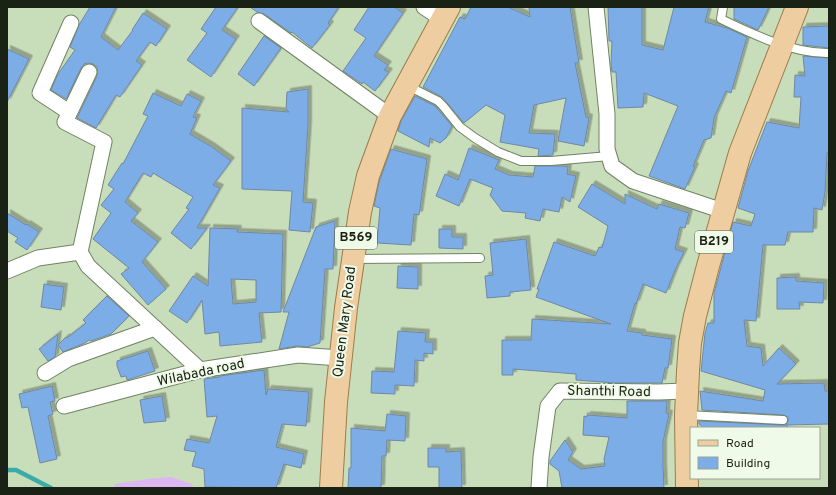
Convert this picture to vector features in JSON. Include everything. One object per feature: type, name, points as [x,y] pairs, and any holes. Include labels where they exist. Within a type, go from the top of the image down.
[{"type":"main road","name":"B219","points":[[687,488],[687,391],[690,343],[695,316],[740,153],[797,7]]},
{"type":"main road","name":"Queen Mary Road","points":[[331,488],[340,358],[360,212],[368,176],[390,116],[446,13]]},
{"type":"street","points":[[424,7],[446,13]]},
{"type":"street","points":[[596,7],[607,114],[607,149],[612,166],[634,181],[723,211]]},
{"type":"street","points":[[259,21],[390,116]]},
{"type":"street","points":[[69,112],[40,93],[71,22]]},
{"type":"street","points":[[89,72],[65,122],[104,142],[80,252],[88,266],[200,370]]},
{"type":"street","points":[[7,271],[38,258],[80,252]]},
{"type":"street","points":[[45,373],[68,359],[155,328]]},
{"type":"street","name":"Wilabada road","points":[[64,406],[200,370],[298,355],[340,358]]},
{"type":"street","name":"Shanthi Road","points":[[539,488],[541,456],[548,406],[560,391],[687,391]]},
{"type":"lane","points":[[723,7],[721,18],[740,28],[781,45],[821,53],[829,53]]},
{"type":"lane","points":[[407,85],[438,102],[447,110],[460,127],[498,152],[521,160],[551,161],[609,156]]},
{"type":"lane","points":[[353,259],[480,258]]},
{"type":"lane","points":[[686,415],[783,420]]},
{"type":"shaded area","points":[[171,477],[192,484],[193,488],[114,488],[115,484]]},
{"type":"building","points":[[90,7],[116,7],[101,37],[118,50],[133,30],[143,13],[167,29],[156,46],[150,42],[136,61],[142,65],[120,97],[116,95],[96,128],[77,118],[97,76],[97,67],[93,64],[84,64],[66,99],[51,90],[58,74],[75,50],[70,47],[79,25]]},
{"type":"building","points":[[216,7],[238,7],[222,30],[236,39],[211,77],[187,60],[207,33],[201,29]]},
{"type":"building","points":[[250,7],[339,7],[328,23],[330,25],[312,48],[292,32],[291,33],[264,14],[257,12]]},
{"type":"building","points":[[369,7],[394,7],[403,13],[374,56],[388,65],[384,70],[389,72],[375,91],[363,82],[362,84],[343,71],[366,38],[354,30]]},
{"type":"building","points":[[471,7],[508,7],[530,17],[529,7],[570,7],[579,63],[575,63],[586,117],[589,118],[584,146],[558,141],[566,98],[534,105],[529,133],[555,134],[553,155],[538,156],[539,149],[500,142],[505,115],[486,105],[464,123],[442,97],[423,87],[460,17],[465,19]]},
{"type":"building","points":[[608,7],[642,7],[642,45],[663,50],[674,7],[709,7],[705,22],[727,28],[747,37],[731,93],[726,91],[714,118],[711,138],[704,140],[693,166],[695,167],[685,189],[649,176],[678,106],[644,93],[643,107],[618,108],[616,72],[612,72],[611,64],[612,41],[609,41]]},
{"type":"building","points":[[734,7],[769,7],[758,30],[734,19]]},
{"type":"building","points":[[829,26],[829,48],[803,45],[803,27]]},
{"type":"building","points":[[264,36],[281,48],[254,86],[238,74]]},
{"type":"building","points":[[7,49],[29,59],[7,102]]},
{"type":"building","points":[[803,56],[829,58],[829,153],[827,153],[825,192],[822,210],[814,208],[813,232],[788,232],[785,245],[763,245],[756,321],[744,320],[747,346],[761,348],[763,366],[779,348],[796,364],[777,384],[824,383],[825,391],[829,391],[829,424],[787,425],[788,427],[703,427],[699,424],[699,421],[786,425],[788,421],[788,417],[783,415],[702,410],[700,391],[763,401],[765,390],[701,371],[705,333],[708,323],[714,323],[714,293],[733,222],[751,226],[755,214],[738,208],[748,171],[767,122],[799,128],[801,97],[794,97],[795,75],[805,76]]},
{"type":"building","points":[[308,89],[308,125],[303,202],[313,203],[310,232],[289,230],[292,191],[242,189],[242,108],[289,112],[286,109],[287,92]]},
{"type":"building","points":[[153,93],[181,106],[187,94],[201,101],[193,117],[197,118],[190,134],[212,147],[231,161],[213,185],[220,188],[197,228],[207,228],[191,249],[171,233],[189,209],[186,208],[193,197],[153,173],[151,177],[143,173],[125,202],[138,213],[131,221],[158,242],[142,262],[166,289],[148,305],[121,274],[129,268],[93,239],[111,213],[101,205],[114,189],[108,185],[122,163],[123,164],[148,116],[143,114]]},
{"type":"building","points":[[415,96],[435,106],[452,126],[446,138],[440,143],[430,138],[429,147],[398,131],[401,121]]},
{"type":"building","points":[[469,148],[499,160],[495,169],[509,175],[533,177],[535,166],[568,167],[567,174],[576,176],[570,202],[562,197],[559,212],[543,209],[540,221],[525,218],[526,213],[502,211],[490,195],[493,188],[470,179],[459,206],[436,196],[445,174],[458,180]]},
{"type":"building","points":[[391,149],[427,159],[419,215],[414,214],[411,245],[377,243],[380,208],[374,206],[379,182]]},
{"type":"building","points":[[592,184],[625,204],[625,194],[657,209],[659,204],[689,213],[685,228],[680,227],[675,249],[684,252],[666,293],[643,284],[636,304],[635,303],[627,331],[642,333],[642,335],[672,339],[668,368],[665,368],[662,383],[615,383],[576,380],[576,374],[513,369],[513,375],[502,375],[502,340],[531,340],[532,319],[611,324],[536,297],[539,289],[537,289],[554,242],[595,256],[599,247],[602,248],[608,226],[578,207]]},
{"type":"building","points":[[7,213],[39,232],[27,250],[15,242],[18,238],[7,231]]},
{"type":"building","points":[[335,221],[333,269],[325,269],[320,343],[307,347],[297,346],[279,349],[289,312],[283,312],[316,227]]},
{"type":"building","points":[[210,228],[238,229],[237,232],[283,234],[281,312],[259,313],[262,342],[220,346],[219,332],[205,334],[202,300],[187,323],[169,311],[193,276],[208,286]],"holes":[[[231,279],[256,280],[256,302],[233,304]]]},
{"type":"building","points":[[439,229],[452,229],[452,237],[463,237],[463,249],[439,248]]},
{"type":"building","points":[[526,239],[531,290],[510,292],[510,296],[487,298],[485,276],[493,275],[490,243]]},
{"type":"building","points":[[398,266],[418,267],[418,289],[397,288]]},
{"type":"building","points":[[796,277],[796,281],[824,283],[823,303],[799,302],[800,309],[777,309],[777,278]]},
{"type":"building","points":[[44,284],[64,287],[61,310],[41,307]]},
{"type":"building","points":[[107,296],[129,316],[111,334],[91,341],[89,340],[63,352],[58,345],[66,337],[67,338],[86,323],[83,320]]},
{"type":"building","points":[[398,331],[426,333],[425,342],[433,342],[433,354],[424,353],[424,361],[415,360],[414,386],[395,385],[395,394],[371,393],[372,371],[394,372]]},
{"type":"building","points":[[58,334],[55,357],[48,361],[39,349]]},
{"type":"building","points":[[148,351],[155,371],[127,380],[126,376],[121,377],[117,366],[117,361]]},
{"type":"building","points":[[264,370],[266,395],[268,389],[309,392],[306,426],[282,424],[276,447],[304,454],[301,468],[284,464],[276,488],[205,487],[204,469],[192,466],[196,452],[184,450],[187,439],[209,443],[217,416],[207,417],[204,379]]},
{"type":"building","points":[[52,386],[55,401],[50,402],[53,414],[48,416],[57,459],[40,463],[28,407],[22,408],[19,394]]},
{"type":"building","points":[[162,396],[166,421],[144,423],[140,400]]},
{"type":"building","points":[[627,401],[667,401],[666,413],[669,414],[663,442],[664,488],[562,488],[559,471],[550,464],[550,461],[565,440],[573,452],[568,460],[581,469],[605,466],[604,459],[609,437],[583,435],[584,416],[627,418]]},
{"type":"building","points":[[387,414],[406,416],[405,441],[387,440],[386,456],[382,456],[381,488],[348,488],[349,468],[351,468],[351,428],[385,431]]},
{"type":"building","points":[[428,448],[446,448],[446,452],[461,451],[462,488],[439,488],[439,467],[428,467]]},
{"type":"waterway","points":[[7,470],[16,470],[51,488]]}]
